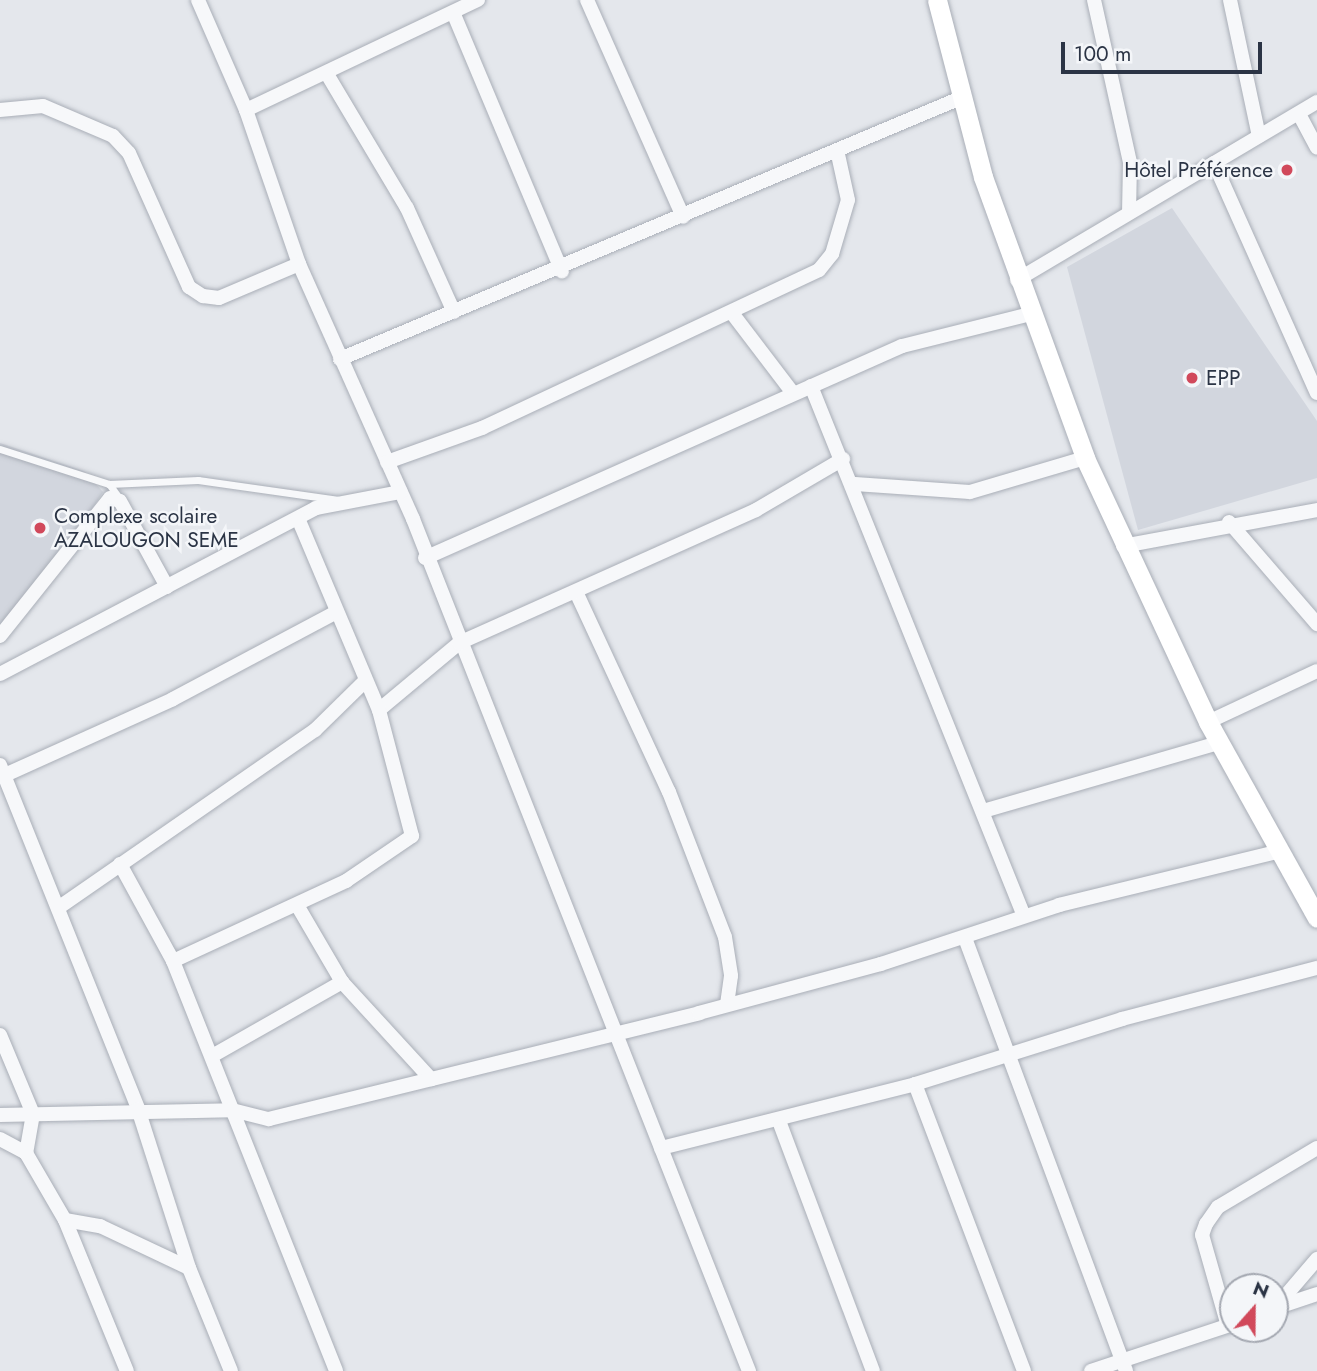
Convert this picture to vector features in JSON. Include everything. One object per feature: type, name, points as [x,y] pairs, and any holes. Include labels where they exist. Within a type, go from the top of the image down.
[{"type":"main road","points":[[936,0],[1017,280],[1085,458],[1123,546],[1208,722],[1317,918]]},
{"type":"street","points":[[198,0],[246,110],[299,264],[400,492],[749,1371]]},
{"type":"street","points":[[246,110],[455,17],[478,0]]},
{"type":"street","points":[[587,0],[683,217]]},
{"type":"street","points":[[1094,0],[1130,162],[1129,214]]},
{"type":"street","points":[[1230,0],[1259,136]]},
{"type":"street","points":[[455,17],[562,271]]},
{"type":"street","points":[[327,74],[407,208],[454,312]]},
{"type":"street","points":[[340,359],[562,271],[963,97]]},
{"type":"street","points":[[1017,280],[1317,102]]},
{"type":"street","points":[[0,110],[43,107],[113,136],[128,153],[189,287],[203,296],[219,298],[299,264]]},
{"type":"street","points":[[1299,114],[1317,148]]},
{"type":"street","points":[[387,462],[482,428],[732,313],[828,262],[848,200],[836,150]]},
{"type":"street","points":[[1214,163],[1317,393]]},
{"type":"street","points":[[732,313],[793,393]]},
{"type":"street","points":[[425,558],[793,393],[938,334],[1030,314]]},
{"type":"street","points":[[811,386],[855,484],[1024,916]]},
{"type":"street","points":[[855,484],[970,492],[1085,458]]},
{"type":"street","points":[[379,710],[459,643],[577,594],[756,510],[843,459]]},
{"type":"street","points":[[0,674],[298,518],[343,500],[400,492]]},
{"type":"street","points":[[0,636],[68,553],[98,504],[120,501],[167,587]]},
{"type":"street","points":[[1123,546],[1229,522],[1317,510]]},
{"type":"street","points":[[173,961],[297,905],[412,836],[379,710],[335,613],[298,518]]},
{"type":"street","points":[[1229,522],[1317,624]]},
{"type":"street","points":[[577,594],[669,792],[721,925],[730,956],[727,1003]]},
{"type":"street","points":[[231,1371],[189,1268],[138,1109],[3,770],[173,699],[335,613]]},
{"type":"street","points":[[1208,722],[1317,671]]},
{"type":"street","points":[[58,908],[316,730],[365,681]]},
{"type":"street","points":[[983,810],[1219,743]]},
{"type":"street","points":[[0,1115],[138,1109],[232,1110],[269,1119],[727,1003],[965,938],[1024,916],[1280,851]]},
{"type":"street","points":[[120,864],[173,961],[335,1371]]},
{"type":"street","points":[[297,905],[342,982],[431,1079]]},
{"type":"street","points":[[965,938],[1124,1366]]},
{"type":"street","points":[[661,1148],[779,1121],[915,1084],[1007,1053],[1317,968]]},
{"type":"street","points":[[212,1056],[342,982]]},
{"type":"street","points":[[0,1035],[33,1114],[26,1153]]},
{"type":"street","points":[[915,1084],[1024,1371]]},
{"type":"street","points":[[779,1121],[873,1371]]},
{"type":"street","points":[[0,1139],[26,1153],[65,1220],[127,1371]]},
{"type":"street","points":[[1219,1288],[1202,1235],[1206,1224],[1218,1207],[1317,1148]]},
{"type":"street","points":[[65,1220],[100,1226],[189,1268]]},
{"type":"street","points":[[1289,1292],[1317,1259]]},
{"type":"street","points":[[1289,1303],[1317,1294]]},
{"type":"street","points":[[1091,1371],[1124,1366],[1219,1330]]},
{"type":"lane","points":[[0,449],[109,484],[198,480],[343,500]]},
{"type":"lane","points":[[109,484],[120,501]]},
{"type":"shaded area","name":"EPP","points":[[1172,208],[1317,421],[1317,478],[1138,530],[1067,267]]},
{"type":"shaded area","name":"Complexe scolaire AZALOUGON SEME","points":[[0,443],[84,471],[103,492],[56,565],[0,631]]},
{"type":"place","name":"Hôtel Préférence","points":[[1287,170]]},
{"type":"place","name":"EPP","points":[[1192,378]]},
{"type":"place","name":"Complexe scolaire AZALOUGON SEME","points":[[40,528]]}]
